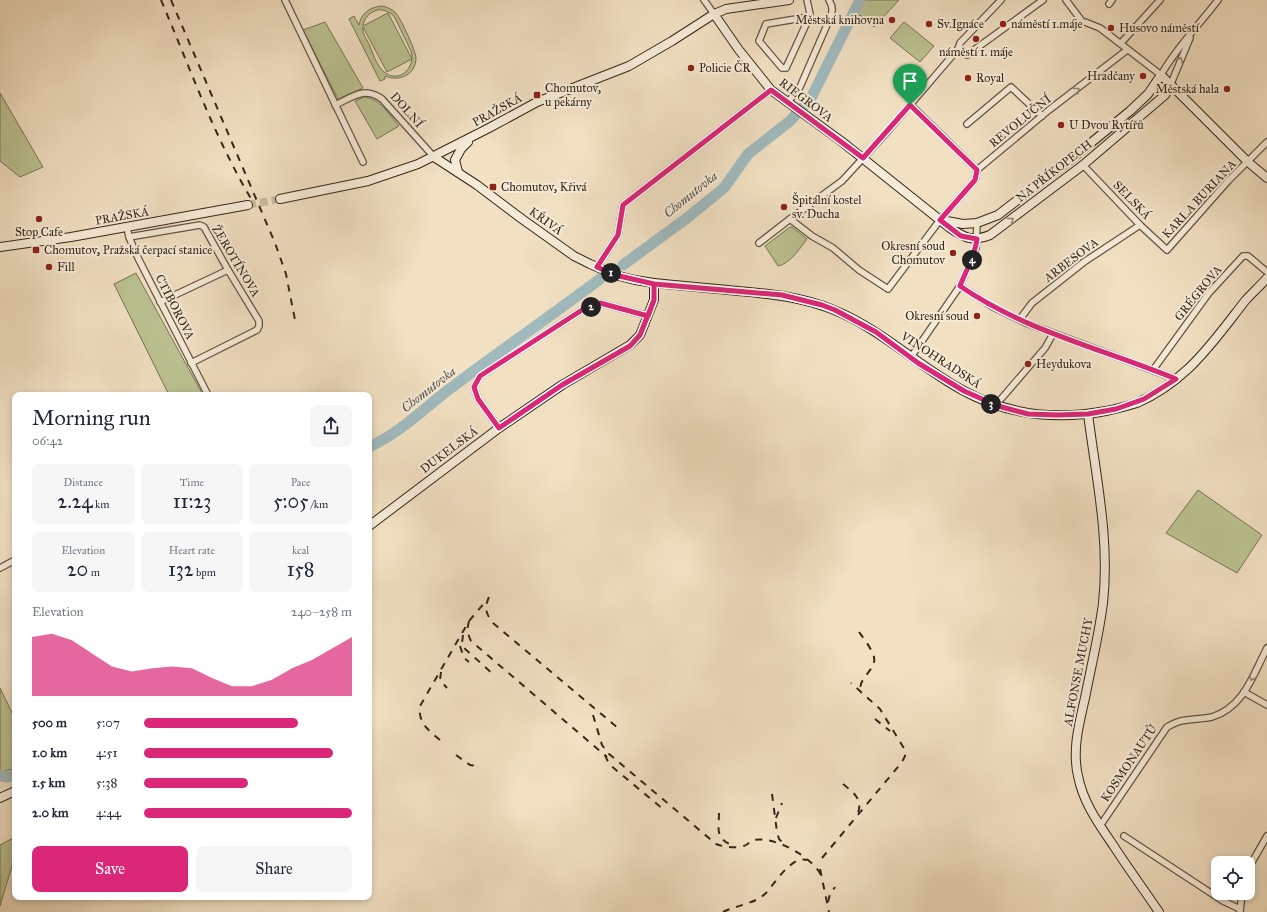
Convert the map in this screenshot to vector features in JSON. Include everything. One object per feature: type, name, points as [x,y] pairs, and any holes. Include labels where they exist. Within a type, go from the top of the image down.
[{"type":"street","points":[[285,0],[363,162]]},
{"type":"street","points":[[704,0],[714,14]]},
{"type":"street","name":"PRAŽSKÁ","points":[[280,199],[368,181],[402,170],[434,157],[537,102],[629,66],[726,8],[789,0]]},
{"type":"street","points":[[807,0],[810,14],[808,20],[786,68],[782,68],[759,41],[766,24],[802,18],[808,20]]},
{"type":"street","points":[[792,105],[830,18],[833,9],[829,0]]},
{"type":"street","points":[[760,243],[842,181],[958,49],[960,43],[1001,0]]},
{"type":"street","points":[[958,49],[967,55],[1043,0]]},
{"type":"street","points":[[1066,0],[1083,21],[1100,28],[1161,75],[1170,86],[1248,162],[1267,178]]},
{"type":"street","points":[[1121,43],[1160,0]]},
{"type":"street","points":[[1161,75],[1178,48],[1192,34],[1218,0]]},
{"type":"street","name":"RIEGROVA","points":[[714,14],[739,50],[771,90],[863,158]]},
{"type":"street","points":[[1170,86],[1192,34]]},
{"type":"street","name":"REVOLUČNÍ","points":[[790,219],[812,236],[833,248],[859,270],[888,289],[940,220],[975,180],[977,170],[1042,116],[1127,50]]},
{"type":"street","name":"NA PŘÍKOPECH","points":[[940,220],[963,224],[977,224],[998,214],[1076,155],[1148,94],[1155,86],[1161,75]]},
{"type":"street","name":"NA PŘÍKOPECH","points":[[863,158],[961,236],[977,239],[990,235],[1083,165],[1166,96],[1170,86]]},
{"type":"street","points":[[968,124],[1010,87],[1042,116]]},
{"type":"street","points":[[597,267],[618,235],[623,205],[771,90]]},
{"type":"street","name":"DOLNÍ","points":[[335,105],[366,92],[375,94],[382,99],[434,157]]},
{"type":"street","points":[[910,105],[977,170]]},
{"type":"street","points":[[458,172],[455,160],[461,149],[471,138]]},
{"type":"street","name":"KARLA BURIANA","points":[[1167,250],[1228,182],[1267,142]]},
{"type":"street","name":"KŘIVÁ","points":[[434,157],[477,185],[574,256],[597,267],[622,276],[654,284]]},
{"type":"street","name":"SELSKÁ","points":[[1083,165],[1140,225],[1167,250]]},
{"type":"street","name":"PRAŽSKÁ","points":[[0,247],[71,237],[248,205]]},
{"type":"street","points":[[911,357],[960,286],[976,248],[977,224]]},
{"type":"street","name":"ŽEROTÍNOVA","points":[[129,237],[200,225],[204,227],[259,321],[257,330],[191,362]]},
{"type":"street","name":"ARBESOVA","points":[[1020,319],[1032,303],[1079,266],[1140,225]]},
{"type":"street","name":"CTIBOROVA","points":[[127,227],[129,237],[160,302],[206,392]]},
{"type":"street","name":"GRÉGROVA","points":[[1153,370],[1209,293],[1243,256],[1248,256],[1267,272]]},
{"type":"street","points":[[160,302],[228,270]]},
{"type":"street","name":"VINOHRADSKÁ","points":[[654,284],[766,293],[799,298],[822,305],[849,317],[876,332],[911,357],[964,391],[998,406],[1028,414],[1058,415],[1088,414],[1116,409],[1148,397],[1176,379],[1199,358],[1267,278]]},
{"type":"street","name":"DUKELSKÁ","points":[[372,524],[499,428],[562,385],[630,346],[640,335],[648,316],[654,300],[654,284]]},
{"type":"street","points":[[960,286],[993,307],[1053,334],[1176,379]]},
{"type":"street","points":[[499,428],[478,399],[474,387],[480,376],[582,310],[594,305],[600,303],[648,316]]},
{"type":"street","points":[[1001,399],[1045,348],[1053,334]]},
{"type":"street","name":"ALFONSE MUCHY","points":[[1088,414],[1102,514],[1105,554],[1101,619],[1078,727],[1076,763],[1082,790],[1089,809],[1159,912]]},
{"type":"street","points":[[0,568],[12,562]]},
{"type":"street","name":"KOSMONAUTŮ","points":[[1100,826],[1167,727],[1180,721],[1211,717],[1227,711],[1244,692],[1267,648]]},
{"type":"street","points":[[1244,692],[1267,705]]},
{"type":"street","points":[[0,798],[12,792]]},
{"type":"street","points":[[1124,836],[1223,901],[1240,910],[1241,900]]},
{"type":"street","points":[[1255,857],[1267,836]]},
{"type":"green space","points":[[862,0],[899,0],[874,27],[860,15],[858,17],[855,15]]},
{"type":"green space","points":[[378,7],[386,7],[396,13],[405,28],[414,49],[416,58],[415,64],[410,73],[406,76],[390,78],[385,76],[385,79],[380,81],[349,19],[354,16],[359,25],[362,17],[367,11]],"holes":[[[382,10],[390,13],[394,16],[411,51],[412,58],[388,13],[363,26],[366,18],[374,11]],[[363,27],[387,72],[412,59],[409,68],[400,75],[395,76],[384,72],[375,59]]]},
{"type":"green space","points":[[325,22],[363,88],[338,99],[303,30]]},
{"type":"green space","points":[[904,22],[934,46],[920,62],[890,38]]},
{"type":"green space","points":[[0,93],[43,167],[20,177],[0,161]]},
{"type":"green space","points":[[364,97],[375,100],[388,112],[399,126],[377,139],[355,101]]},
{"type":"green space","points":[[790,227],[807,239],[791,259],[778,266],[765,246]]},
{"type":"green space","points":[[136,273],[201,392],[168,392],[114,284]]},
{"type":"green space","points":[[1198,490],[1262,535],[1237,573],[1166,533]]},
{"type":"green space","points":[[0,688],[12,713],[12,769],[0,772]]},
{"type":"green space","points":[[12,839],[12,866],[0,906],[0,845]]},
{"type":"waterway","name":"Chomutovka","points":[[623,265],[687,218],[724,188],[748,154],[790,121],[811,98],[860,0]]},
{"type":"waterway","name":"Chomutovka","points":[[372,446],[403,426],[444,393],[600,279]]},
{"type":"waterway","name":"Chomutovka","points":[[0,776],[12,776]]},
{"type":"tunnel","points":[[248,205],[280,199]]},
{"type":"railway","points":[[161,0],[215,128],[239,178],[253,202]]},
{"type":"railway","points":[[171,0],[275,243],[286,274],[296,325]]},
{"type":"railway","points":[[489,597],[486,611],[493,623],[618,728]]},
{"type":"railway","points":[[440,740],[422,722],[420,706],[469,621],[486,601]]},
{"type":"railway","points":[[469,621],[468,631],[471,641],[607,757]]},
{"type":"railway","points":[[859,632],[870,647],[874,657],[873,666],[861,683],[861,694]]},
{"type":"railway","points":[[463,635],[463,647],[495,676]]},
{"type":"railway","points":[[460,646],[464,658],[469,662]]},
{"type":"railway","points":[[441,672],[440,680],[447,688]]},
{"type":"railway","points":[[822,858],[902,762],[905,756],[905,750],[880,709],[851,683]]},
{"type":"railway","points":[[593,715],[602,745],[608,753],[716,844],[727,847],[735,847],[746,845],[754,840],[772,841],[792,849],[810,861],[821,875]]},
{"type":"railway","points":[[875,719],[890,731]]},
{"type":"railway","points":[[456,755],[470,765],[477,766]]},
{"type":"railway","points":[[605,755],[609,764],[664,810]]},
{"type":"railway","points":[[843,784],[856,796],[859,804],[858,813]]},
{"type":"railway","points":[[772,794],[777,832],[779,839],[785,845]]},
{"type":"railway","points":[[776,818],[782,803]]},
{"type":"railway","points":[[719,813],[719,833],[724,840],[735,846]]},
{"type":"railway","points":[[723,912],[762,897],[790,866],[801,860],[807,860]]},
{"type":"railway","points":[[820,869],[829,912]]},
{"type":"railway","points":[[828,902],[830,894],[835,887]]},
{"type":"place","name":"Městská knihovna","points":[[892,20]]},
{"type":"place","name":"Sv.Ignáce","points":[[929,24]]},
{"type":"place","name":"náměstí 1.máje","points":[[1003,24]]},
{"type":"place","name":"Husovo náměstí","points":[[1111,28]]},
{"type":"place","name":"náměstí 1. máje","points":[[976,39]]},
{"type":"place","name":"Policie ČR","points":[[691,68]]},
{"type":"place","name":"Hradčany","points":[[1143,76]]},
{"type":"place","name":"Royal","points":[[968,78]]},
{"type":"place","name":"Městská hala","points":[[1227,89]]},
{"type":"place","name":"Chomutov, u pekárny","points":[[537,95]]},
{"type":"place","name":"U Dvou Rytířů","points":[[1061,125]]},
{"type":"place","name":"Chomutov, Křivá","points":[[493,187]]},
{"type":"place","name":"Špitální kostel sv. Ducha","points":[[784,207]]},
{"type":"place","name":"Stop Cafe","points":[[39,219]]},
{"type":"place","name":"Chomutov, Pražská čerpací stanice","points":[[36,250]]},
{"type":"place","name":"Okresní soud Chomutov","points":[[953,253]]},
{"type":"place","name":"Fill","points":[[49,267]]},
{"type":"place","name":"Okresní soud","points":[[977,316]]},
{"type":"place","name":"Heydukova","points":[[1028,364]]},
{"type":"route","points":[[910,105],[863,158],[771,90],[623,205],[618,235],[597,267],[615,275],[654,284],[654,300],[640,335],[630,346],[562,385],[499,428],[478,399],[474,387],[480,376],[582,310],[600,303],[648,316],[654,300],[654,284],[766,293],[799,298],[822,305],[835,310],[876,332],[918,363],[981,400],[1028,414],[1088,414],[1116,409],[1144,399],[1176,379],[1026,323],[993,307],[960,286],[973,257],[977,239],[961,236],[940,220],[975,180],[977,170],[910,105]]}]
